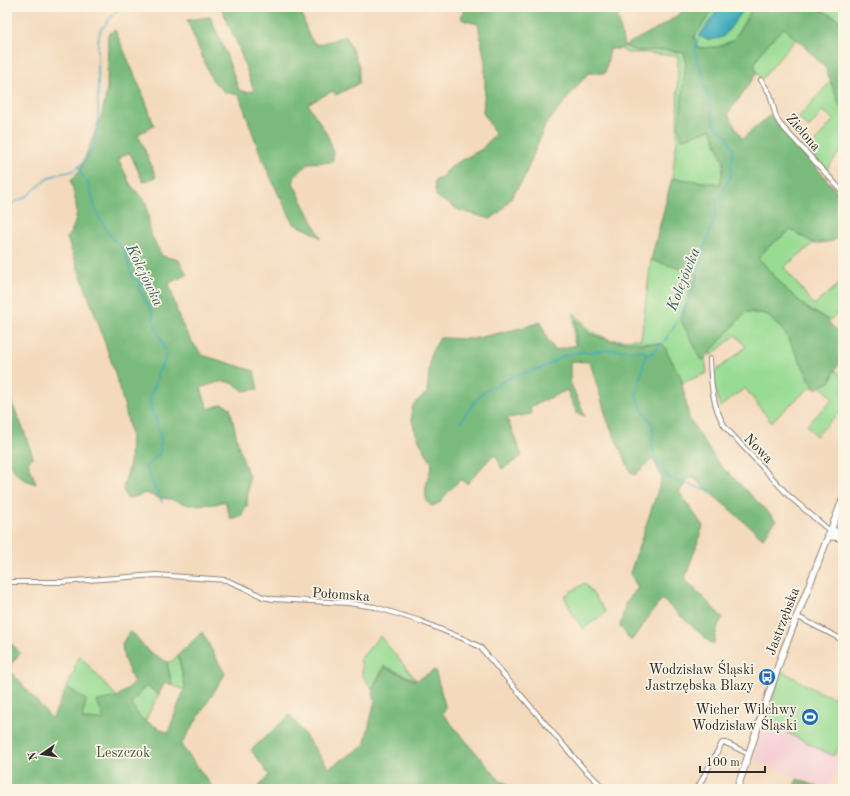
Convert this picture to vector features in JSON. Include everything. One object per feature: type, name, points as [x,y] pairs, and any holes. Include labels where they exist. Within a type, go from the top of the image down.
[{"type":"main road","name":"Jastrzębska","points":[[737,789],[780,659],[843,499]]},
{"type":"main road","points":[[829,532],[843,537]]},
{"type":"street","name":"Zielona","points":[[761,80],[770,94],[776,116],[780,124],[843,192]]},
{"type":"street","name":"Nowa","points":[[710,360],[713,395],[721,421],[789,496],[829,532]]},
{"type":"street","name":"Połomska","points":[[7,582],[61,582],[171,575],[226,580],[263,597],[273,599],[360,604],[399,614],[464,639],[480,647],[583,768],[605,789]]},
{"type":"street","points":[[796,616],[843,640]]},
{"type":"street","points":[[697,789],[722,743],[726,743],[749,754]]},
{"type":"shaded area","points":[[765,722],[834,756],[840,744],[843,745],[843,757],[826,789],[785,773],[753,758]]},
{"type":"green space","points":[[221,7],[300,7],[310,37],[317,45],[346,36],[359,66],[359,83],[336,95],[333,91],[308,104],[328,138],[333,153],[333,160],[330,162],[308,163],[295,177],[293,183],[321,238],[294,224],[261,156],[239,95],[224,92],[212,80],[187,20],[210,17],[225,51],[239,90],[247,92],[254,91],[239,48]]},
{"type":"green space","points":[[464,7],[616,7],[624,46],[621,49],[610,49],[605,73],[588,73],[545,126],[523,180],[502,210],[491,219],[459,210],[436,196],[434,181],[441,177],[453,165],[482,149],[495,134],[483,112],[485,62],[478,24],[463,20],[461,18]]},
{"type":"green space","points":[[682,7],[715,7],[694,37],[698,48],[718,47],[734,40],[751,10],[755,7],[816,7],[838,19],[843,32],[843,107],[839,104],[826,69],[784,28],[771,40],[758,57],[755,66],[757,73],[728,114],[742,139],[770,115],[843,198],[843,233],[833,241],[815,244],[791,230],[772,244],[758,258],[788,291],[808,309],[827,319],[828,322],[843,336],[843,360],[835,369],[831,381],[815,389],[785,333],[766,314],[746,312],[702,361],[681,320],[697,274],[651,260],[672,178],[720,184],[724,163],[711,129],[682,139],[679,126],[686,60],[684,53],[666,50],[636,51],[624,46],[665,24],[683,11]]},
{"type":"green space","points":[[715,7],[720,7],[699,36],[708,39],[716,39],[722,36],[727,32],[746,7],[755,7],[751,10],[734,40],[718,47],[698,48],[694,37]]},
{"type":"green space","points":[[816,7],[843,7],[843,32],[838,19]]},
{"type":"green space","points":[[784,28],[796,39],[761,80],[755,65],[756,60],[767,45]]},
{"type":"green space","points":[[115,30],[145,99],[154,126],[138,134],[156,177],[143,182],[130,153],[118,158],[130,184],[146,203],[151,235],[162,256],[179,260],[187,275],[169,283],[179,318],[188,336],[202,355],[254,371],[258,389],[244,391],[228,382],[218,382],[201,388],[208,409],[223,404],[230,408],[239,448],[249,477],[247,505],[241,517],[231,520],[225,501],[215,504],[189,505],[170,499],[159,498],[146,493],[127,499],[123,489],[130,464],[131,436],[125,408],[99,325],[67,238],[75,223],[76,217],[76,204],[71,181],[81,168],[102,114],[107,89],[108,34]]},
{"type":"green space","points":[[624,46],[636,51],[666,50],[684,53],[686,60],[683,139],[711,129],[724,163],[720,184],[672,178],[677,140],[678,56],[627,53],[621,49]]},
{"type":"green space","points":[[831,81],[839,104],[843,107],[843,148],[826,170],[808,151],[834,119],[823,111],[809,128],[798,118]]},
{"type":"green space","points":[[791,230],[814,243],[784,267],[814,305],[843,281],[843,308],[828,322],[827,319],[809,309],[788,291],[758,258],[772,244]]},
{"type":"green space","points":[[651,260],[697,273],[687,300],[702,360],[705,358],[707,373],[682,383],[681,378],[663,344],[610,341],[590,334],[577,320],[576,345],[574,342],[574,313],[592,332],[611,340],[641,339]]},
{"type":"green space","points":[[746,312],[766,314],[785,333],[814,387],[808,389],[771,422],[745,388],[720,407],[712,374],[746,347],[736,335],[710,356],[711,351]]},
{"type":"green space","points":[[576,319],[590,334],[610,341],[663,344],[681,378],[689,418],[717,462],[776,520],[763,538],[691,476],[679,492],[703,526],[685,579],[723,618],[718,625],[713,645],[662,599],[631,641],[620,626],[626,602],[638,588],[630,573],[662,478],[653,458],[635,475],[631,473],[608,422],[590,362],[570,361],[570,382],[585,416],[577,413],[567,390],[530,407],[531,414],[507,418],[522,456],[502,469],[497,457],[493,455],[467,484],[461,479],[439,503],[432,506],[428,503],[425,493],[432,464],[414,428],[411,413],[414,404],[427,393],[431,353],[440,338],[473,339],[541,322],[547,339],[555,350],[576,345]]},
{"type":"green space","points":[[835,369],[843,378],[843,409],[816,436],[807,425],[833,399],[821,386],[831,381]]},
{"type":"green space","points":[[7,392],[22,426],[33,457],[28,462],[36,484],[21,478],[7,464]]},
{"type":"green space","points":[[585,583],[606,612],[583,629],[564,596]]},
{"type":"green space","name":"Leszczok","points":[[129,632],[134,634],[148,651],[167,662],[172,685],[165,682],[159,694],[146,686],[131,703],[140,718],[168,733],[185,687],[178,655],[202,632],[225,674],[181,745],[214,789],[7,789],[7,640],[20,653],[8,668],[52,719],[67,687],[86,700],[82,719],[104,720],[97,701],[117,697],[134,683],[124,659],[122,644]]},
{"type":"green space","points":[[380,636],[416,680],[384,666],[372,688],[362,675],[360,659]]},
{"type":"green space","points":[[178,655],[185,687],[184,690],[172,685],[167,662],[171,662]]},
{"type":"green space","points":[[80,656],[117,697],[104,720],[82,719],[86,700],[67,687],[75,670],[74,667]]},
{"type":"green space","points":[[385,667],[415,681],[435,670],[446,709],[442,713],[501,782],[505,782],[511,789],[257,789],[269,775],[251,750],[290,715],[329,768],[364,746],[375,701],[372,689]]},
{"type":"green space","name":"Wicher Wilchwy Wodzisław Śląski","points":[[782,671],[819,692],[843,700],[843,745],[840,744],[834,756],[765,722]]},
{"type":"green space","points":[[146,686],[159,694],[145,721],[140,718],[131,703]]},
{"type":"green space","points":[[797,779],[823,789],[793,789]]},
{"type":"water","points":[[720,7],[746,7],[723,37],[710,40],[699,36]]},
{"type":"waterway","name":"Kolejówka","points":[[7,206],[27,196],[47,179],[55,175],[73,171],[86,160],[95,145],[98,117],[98,43],[100,31],[119,7]]},
{"type":"waterway","name":"Kolejówka","points":[[460,422],[476,400],[485,391],[515,375],[542,368],[565,355],[579,352],[608,350],[644,351],[646,356],[652,353],[665,340],[678,321],[696,282],[704,248],[715,218],[717,200],[730,177],[733,150],[727,136],[714,124],[710,102],[695,52],[700,35]]},
{"type":"waterway","name":"Kolejówka","points":[[79,167],[82,176],[88,183],[97,213],[108,233],[125,252],[133,279],[140,281],[139,290],[152,312],[154,323],[166,351],[165,360],[158,372],[155,386],[149,398],[161,438],[160,453],[145,467],[162,502]]},
{"type":"waterway","points":[[645,357],[636,396],[653,426],[652,444],[654,454],[668,478],[703,489],[713,490]]},
{"type":"place","name":"Wodzisław Śląski Jastrzębska Blazy","points":[[767,677]]},
{"type":"place","name":"Wicher Wilchwy Wodzisław Śląski","points":[[810,717]]}]
